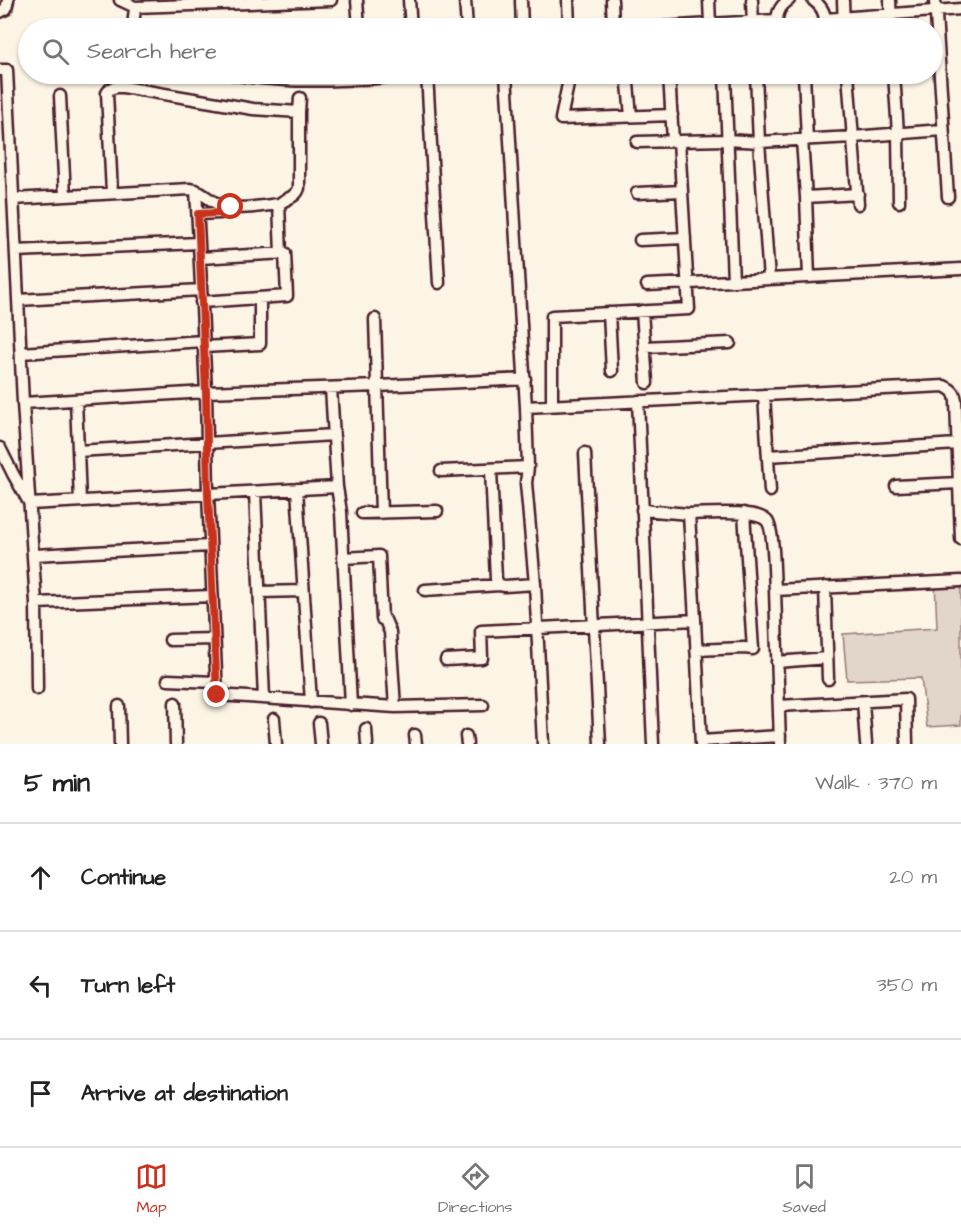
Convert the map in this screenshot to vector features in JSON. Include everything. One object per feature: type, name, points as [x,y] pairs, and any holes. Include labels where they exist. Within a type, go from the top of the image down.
[{"type":"street","points":[[0,12],[6,9],[8,0]]},
{"type":"street","points":[[120,0],[135,7],[331,0]]},
{"type":"street","points":[[357,0],[358,18]]},
{"type":"street","points":[[409,0],[410,18]]},
{"type":"street","points":[[465,0],[466,18]]},
{"type":"street","points":[[521,0],[522,18]]},
{"type":"street","points":[[568,0],[569,18]]},
{"type":"street","points":[[612,0],[613,18]]},
{"type":"street","points":[[709,0],[710,18]]},
{"type":"street","points":[[752,0],[753,18]]},
{"type":"street","points":[[778,18],[781,7],[789,0]]},
{"type":"street","points":[[813,0],[824,11],[825,18]]},
{"type":"street","points":[[843,0],[844,18]]},
{"type":"street","points":[[890,0],[890,18]]},
{"type":"street","points":[[870,18],[935,5],[961,9]]},
{"type":"street","points":[[134,18],[135,7]]},
{"type":"street","points":[[0,70],[7,70],[5,143],[6,163],[13,199],[23,403],[34,555],[37,689]]},
{"type":"street","points":[[429,84],[439,283]]},
{"type":"street","points":[[507,84],[525,379],[528,467],[526,483],[535,584],[543,744]]},
{"type":"street","points":[[568,84],[561,119],[672,115]]},
{"type":"street","points":[[628,84],[631,116]]},
{"type":"street","points":[[552,405],[552,316],[689,309],[682,191],[670,84]]},
{"type":"street","points":[[725,84],[733,281]]},
{"type":"street","points":[[756,84],[770,279]]},
{"type":"street","points":[[804,84],[809,277]]},
{"type":"street","points":[[806,197],[858,199],[849,84]]},
{"type":"street","points":[[895,84],[899,202]]},
{"type":"street","points":[[939,84],[948,197]]},
{"type":"street","points":[[112,193],[107,93],[110,89],[123,87],[253,109],[299,112]]},
{"type":"street","points":[[60,96],[65,196]]},
{"type":"street","points":[[13,199],[190,189],[196,190],[215,203],[231,207],[279,204],[294,196],[299,188],[300,98]]},
{"type":"street","points":[[637,142],[727,140],[759,142],[942,130]]},
{"type":"street","points":[[196,190],[217,695],[395,707],[483,705]]},
{"type":"street","points":[[637,193],[682,191]]},
{"type":"street","points":[[279,204],[281,254]]},
{"type":"street","points":[[198,214],[220,213],[231,207]]},
{"type":"street","points":[[640,240],[685,238]]},
{"type":"street","points":[[16,251],[199,243]]},
{"type":"street","points":[[18,300],[287,296],[285,253],[200,258]]},
{"type":"street","points":[[647,285],[961,269]]},
{"type":"street","points":[[21,353],[203,344],[261,344],[260,298]]},
{"type":"street","points":[[642,311],[647,383]]},
{"type":"street","points":[[609,313],[612,371]]},
{"type":"street","points":[[375,319],[381,513]]},
{"type":"street","points":[[645,347],[730,343]]},
{"type":"street","points":[[23,403],[206,392],[525,379]]},
{"type":"street","points":[[526,407],[944,386],[955,393],[961,539]]},
{"type":"street","points":[[331,388],[337,487],[341,512],[351,705]]},
{"type":"street","points":[[764,395],[770,491]]},
{"type":"street","points":[[76,400],[80,501]]},
{"type":"street","points":[[638,401],[652,744]]},
{"type":"street","points":[[78,451],[333,435]]},
{"type":"street","points":[[768,456],[957,444]]},
{"type":"street","points":[[0,448],[30,504]]},
{"type":"street","points":[[585,453],[600,744]]},
{"type":"street","points":[[441,471],[528,467]]},
{"type":"street","points":[[491,470],[496,579],[499,585]]},
{"type":"street","points":[[896,486],[959,483]]},
{"type":"street","points":[[30,504],[337,487]]},
{"type":"street","points":[[297,489],[311,702]]},
{"type":"street","points":[[255,492],[264,698]]},
{"type":"street","points":[[642,510],[689,514],[744,513],[767,520],[771,531],[775,590],[780,740],[701,743],[689,514]]},
{"type":"street","points":[[362,513],[437,511]]},
{"type":"street","points":[[696,650],[753,649],[744,513]]},
{"type":"street","points":[[34,555],[210,546]]},
{"type":"street","points":[[343,558],[379,556],[382,619],[386,620],[390,632],[395,707]]},
{"type":"street","points":[[775,590],[961,581]]},
{"type":"street","points":[[425,590],[535,584]]},
{"type":"street","points":[[825,587],[828,679]]},
{"type":"street","points":[[260,592],[303,591]]},
{"type":"street","points":[[36,603],[212,596]]},
{"type":"street","points":[[446,660],[482,658],[481,631],[695,620]]},
{"type":"street","points":[[170,640],[214,639]]},
{"type":"street","points":[[777,662],[827,658]]},
{"type":"street","points":[[168,680],[215,682]]},
{"type":"street","points":[[779,706],[906,699],[907,744]]},
{"type":"street","points":[[863,702],[866,744]]},
{"type":"street","points":[[174,703],[176,744]]},
{"type":"street","points":[[119,706],[120,744]]},
{"type":"street","points":[[274,719],[276,744]]},
{"type":"street","points":[[319,723],[321,744]]},
{"type":"street","points":[[366,729],[368,744]]},
{"type":"shaded area","points":[[961,581],[961,725],[927,727],[921,678],[847,680],[843,634],[937,628],[935,582]]},
{"type":"route","points":[[217,695],[198,214],[220,213],[231,207]]}]
